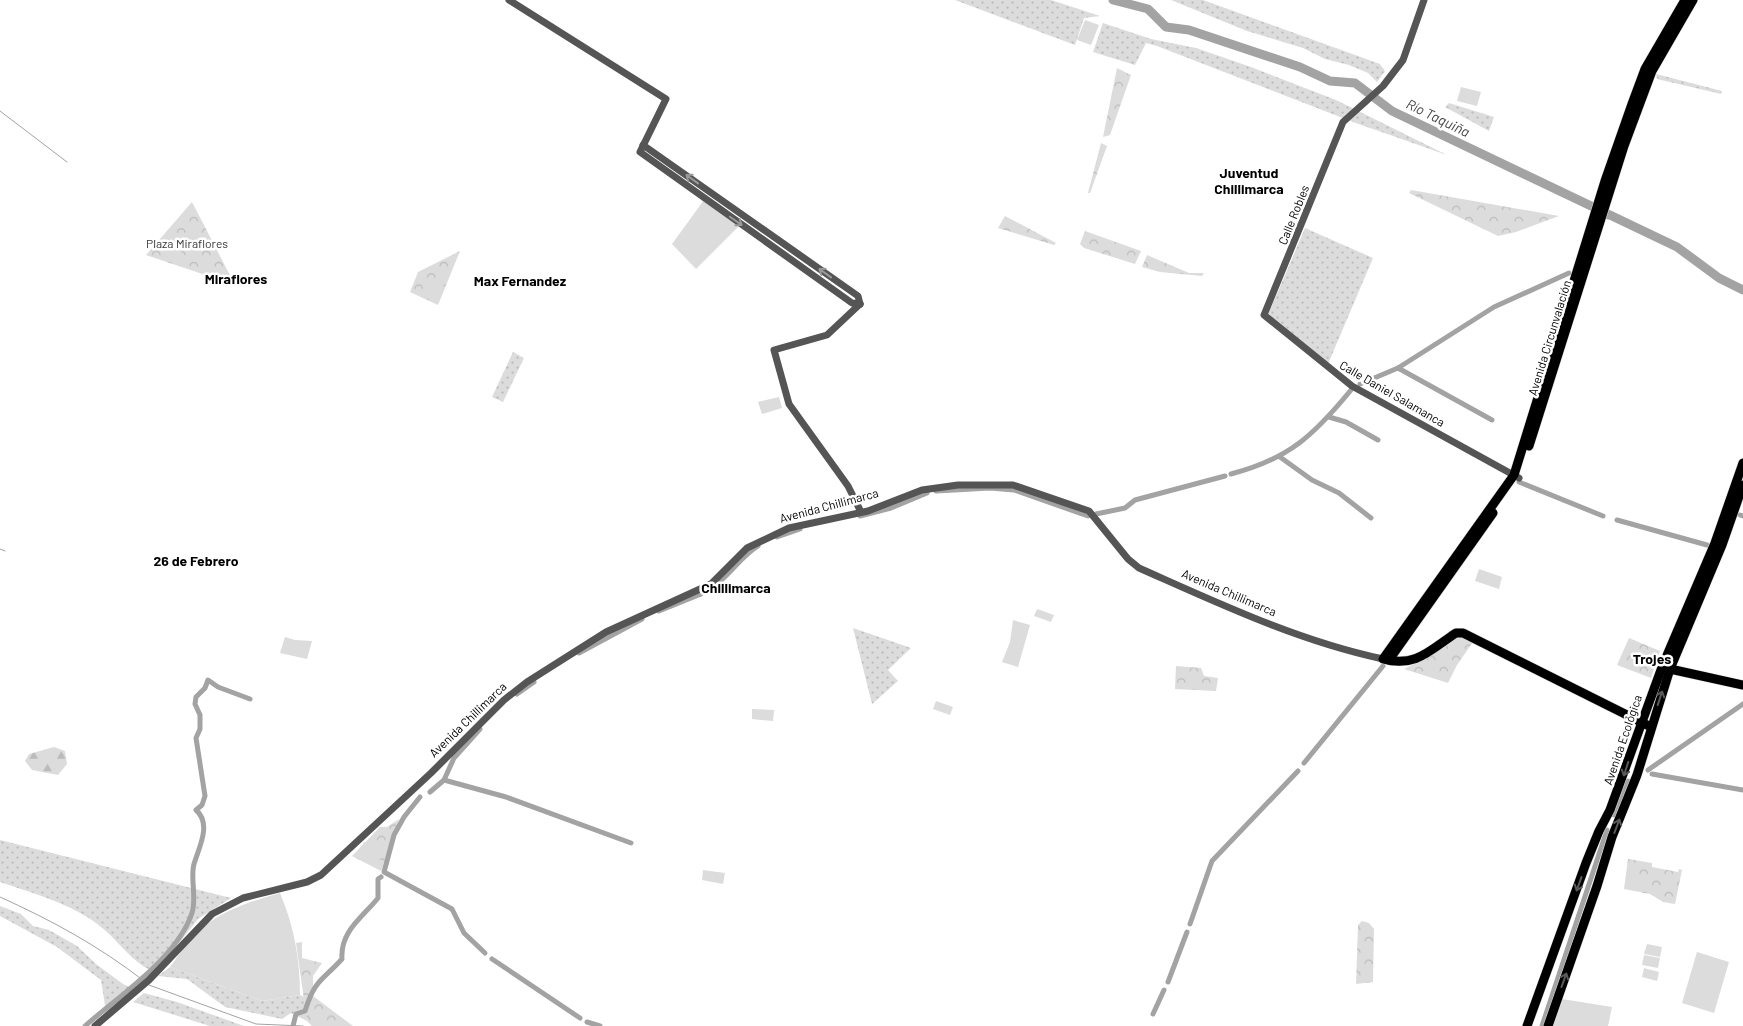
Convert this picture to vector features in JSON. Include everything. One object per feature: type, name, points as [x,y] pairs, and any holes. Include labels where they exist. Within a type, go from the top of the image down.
[{"type":"main road","name":"Avenida Circunvalación","points":[[1386,660],[1516,476],[1642,74],[1685,0]]},
{"type":"main road","name":"Avenida Circunvalación","points":[[1602,201],[1652,71],[1693,0]]},
{"type":"main road","name":"Avenida Ecológica","points":[[1729,516],[1743,462]]},
{"type":"main road","name":"Avenida Ecológica","points":[[1527,1026],[1586,863],[1619,788],[1642,723],[1743,485]]},
{"type":"main road","name":"Avenida Chillimarca","points":[[1386,660],[1412,661],[1456,633],[1463,633],[1651,727]]},
{"type":"main road","name":"Avenida Ecológica","points":[[1548,1026],[1598,886],[1612,837],[1637,775],[1666,668]]},
{"type":"main road","points":[[1666,668],[1743,685]]},
{"type":"street","points":[[509,0],[666,99],[641,148],[858,296],[860,304],[827,334],[774,350],[789,404],[848,486],[861,512]]},
{"type":"street","name":"Calle Robles","points":[[1264,315],[1343,122],[1383,86],[1403,60],[1424,0]]},
{"type":"street","name":"Calle Daniel Salamanca","points":[[1264,315],[1352,386],[1516,476]]},
{"type":"street","name":"Avenida Chillimarca","points":[[95,1026],[149,980],[212,914],[243,898],[307,882],[321,874],[431,773],[504,700],[551,665],[606,632],[710,584],[743,551],[767,537],[789,528],[861,512],[894,502],[922,490],[958,485],[1013,485],[1089,511],[1128,559],[1139,568],[1242,614],[1349,652],[1386,660]]},
{"type":"green space","points":[[955,0],[1051,0],[1100,16],[1084,18],[1075,45]]},
{"type":"green space","points":[[1171,0],[1203,0],[1380,64],[1385,71],[1377,82],[1368,73],[1349,65],[1325,59],[1303,48],[1247,31]]},
{"type":"green space","points":[[1085,20],[1099,25],[1091,45],[1077,40]]},
{"type":"green space","points":[[1103,23],[1151,39],[1196,48],[1251,67],[1336,100],[1447,155],[1353,122],[1157,46],[1146,43],[1135,65],[1093,52]]},
{"type":"green space","points":[[1117,68],[1131,75],[1110,135],[1103,137]]},
{"type":"green space","points":[[1656,74],[1722,91],[1721,94],[1657,79]]},
{"type":"green space","points":[[1461,87],[1481,92],[1477,106],[1457,101]]},
{"type":"green space","points":[[1449,103],[1494,117],[1489,131],[1445,107]]},
{"type":"green space","points":[[1101,143],[1107,146],[1090,193],[1088,193]]},
{"type":"green space","points":[[1411,190],[1559,216],[1516,232],[1498,236],[1409,193]]},
{"type":"green space","points":[[704,200],[740,225],[696,269],[672,244]]},
{"type":"green space","name":"Plaza Miraflores","points":[[192,202],[235,285],[146,255]]},
{"type":"green space","points":[[1005,216],[1056,243],[1054,245],[998,228]]},
{"type":"green space","points":[[1305,228],[1373,258],[1328,364],[1268,315]]},
{"type":"green space","points":[[1085,231],[1141,251],[1135,264],[1084,248],[1080,244]]},
{"type":"green space","points":[[175,235],[187,244],[174,262],[162,254]]},
{"type":"green space","points":[[460,251],[438,305],[410,292],[418,272]]},
{"type":"green space","points":[[1147,255],[1189,273],[1204,273],[1202,276],[1160,272],[1142,267]]},
{"type":"green space","points":[[432,279],[444,284],[436,302],[424,297]]},
{"type":"green space","points":[[513,352],[524,358],[503,402],[492,397]]},
{"type":"green space","points":[[779,397],[782,408],[762,414],[758,402]]},
{"type":"green space","points":[[1479,569],[1502,577],[1499,589],[1475,581]]},
{"type":"green space","points":[[1037,609],[1054,615],[1051,622],[1034,616]]},
{"type":"green space","points":[[1013,620],[1030,625],[1018,667],[1002,662],[1010,642]]},
{"type":"green space","points":[[853,628],[911,648],[888,670],[898,681],[872,704]]},
{"type":"green space","points":[[285,637],[295,640],[312,641],[307,659],[280,653]]},
{"type":"green space","points":[[1458,637],[1463,637],[1473,642],[1457,665],[1448,683],[1404,669],[1437,652]]},
{"type":"green space","points":[[1629,638],[1660,651],[1651,678],[1617,665]]},
{"type":"green space","points":[[1176,666],[1201,668],[1204,676],[1218,678],[1216,691],[1175,689]]},
{"type":"green space","points":[[936,701],[953,707],[950,715],[933,709]]},
{"type":"green space","points":[[752,709],[774,710],[773,721],[752,719]]},
{"type":"green space","points":[[54,747],[65,751],[67,764],[58,775],[32,770],[25,761],[29,754]]},
{"type":"green space","points":[[399,819],[381,871],[352,856],[380,827],[387,827]]},
{"type":"green space","points":[[0,840],[231,898],[198,919],[179,943],[152,971],[136,961],[103,929],[85,916],[50,899],[0,882]]},
{"type":"green space","points":[[364,842],[384,853],[376,866],[357,855]]},
{"type":"green space","points":[[1628,859],[1652,863],[1652,867],[1678,872],[1679,869],[1682,870],[1675,904],[1663,902],[1650,894],[1624,889]]},
{"type":"green space","points":[[703,870],[725,873],[723,884],[702,880]]},
{"type":"green space","points":[[1629,871],[1639,873],[1637,889],[1626,887]]},
{"type":"green space","points":[[280,893],[295,943],[300,995],[262,1001],[170,967],[191,938],[208,923],[238,907]]},
{"type":"green space","points":[[0,906],[21,914],[33,926],[49,930],[77,946],[96,964],[123,984],[134,989],[106,1012],[101,980],[57,947],[0,916]]},
{"type":"green space","points":[[1362,921],[1369,923],[1374,929],[1373,982],[1356,984],[1358,925]]},
{"type":"green space","points":[[302,942],[302,958],[322,963],[313,976],[313,996],[353,1026],[312,1026],[307,1021],[296,943]]},
{"type":"green space","points":[[1647,944],[1662,947],[1660,957],[1644,954]]},
{"type":"green space","points":[[1697,952],[1729,962],[1714,1013],[1682,1003]]},
{"type":"green space","points":[[1644,955],[1660,958],[1658,968],[1642,965]]},
{"type":"green space","points":[[170,967],[262,1001],[300,995],[304,997],[307,1021],[291,1013],[282,1019],[225,1007],[187,979],[158,976]]},
{"type":"green space","points":[[1644,968],[1659,972],[1657,981],[1642,977]]},
{"type":"green space","points":[[144,993],[177,1002],[244,1026],[210,1026],[133,1002]]},
{"type":"green space","points":[[1562,999],[1612,1007],[1608,1026],[1553,1026]]},
{"type":"waterway","name":"Río Taquiña","points":[[1113,0],[1148,9],[1166,27],[1189,30],[1300,67],[1330,81],[1355,83],[1392,111],[1677,247],[1719,278],[1743,290]]},
{"type":"waterway","points":[[0,111],[67,162]]},
{"type":"waterway","points":[[1360,384],[1398,368],[1494,307],[1569,273]]},
{"type":"waterway","points":[[1398,368],[1492,420]]},
{"type":"waterway","points":[[1231,474],[1251,468],[1285,453],[1325,420],[1351,390]]},
{"type":"waterway","points":[[1329,417],[1346,422],[1378,440]]},
{"type":"waterway","points":[[1280,457],[1312,480],[1339,493],[1371,518]]},
{"type":"waterway","points":[[1096,514],[1125,508],[1135,500],[1225,476]]},
{"type":"waterway","points":[[1519,482],[1603,516]]},
{"type":"waterway","points":[[936,491],[990,488],[1014,490],[1088,516]]},
{"type":"waterway","points":[[860,516],[891,508],[927,493]]},
{"type":"waterway","points":[[1617,520],[1707,545]]},
{"type":"waterway","points":[[777,537],[800,529]]},
{"type":"waterway","points":[[709,590],[758,546]]},
{"type":"waterway","points":[[0,549],[5,551]]},
{"type":"waterway","points":[[659,611],[701,594]]},
{"type":"waterway","points":[[579,653],[642,619]]},
{"type":"waterway","points":[[1304,763],[1383,666]]},
{"type":"waterway","points":[[85,1026],[161,960],[185,930],[192,913],[194,901],[193,870],[204,829],[201,816],[196,810],[202,805],[205,796],[196,738],[200,729],[200,715],[195,704],[196,697],[205,688],[208,680],[218,687],[250,699]]},
{"type":"waterway","points":[[517,694],[534,682]]},
{"type":"waterway","points":[[1648,770],[1743,704]]},
{"type":"waterway","points":[[430,792],[444,780],[454,758],[480,729]]},
{"type":"waterway","points":[[1190,924],[1212,861],[1298,771]]},
{"type":"waterway","points":[[1652,774],[1743,790]]},
{"type":"waterway","points":[[444,780],[506,797],[631,843]]},
{"type":"waterway","points":[[1614,815],[1628,781]]},
{"type":"waterway","points":[[420,797],[404,817],[394,835],[384,872],[452,909],[464,933],[485,953]]},
{"type":"waterway","points":[[1542,1026],[1607,830]]},
{"type":"waterway","points":[[293,1026],[296,1014],[305,1011],[316,986],[342,959],[342,949],[349,932],[378,898],[378,879],[381,877]]},
{"type":"waterway","points":[[0,897],[74,934],[110,956],[144,981]]},
{"type":"waterway","points":[[1168,982],[1187,932]]},
{"type":"waterway","points":[[492,959],[580,1018]]},
{"type":"waterway","points":[[149,985],[256,1024],[303,1026]]},
{"type":"waterway","points":[[1153,1014],[1164,990]]},
{"type":"waterway","points":[[587,1022],[600,1026]]},
{"type":"district","name":"Juventud Chillimarca","points":[[1249,182]]},
{"type":"district","name":"Miraflores","points":[[236,279]]},
{"type":"district","name":"Max Fernandez","points":[[520,281]]},
{"type":"district","name":"26 de Febrero","points":[[196,561]]},
{"type":"district","name":"Chillimarca","points":[[736,588]]},
{"type":"district","name":"Trojes","points":[[1652,659]]}]
